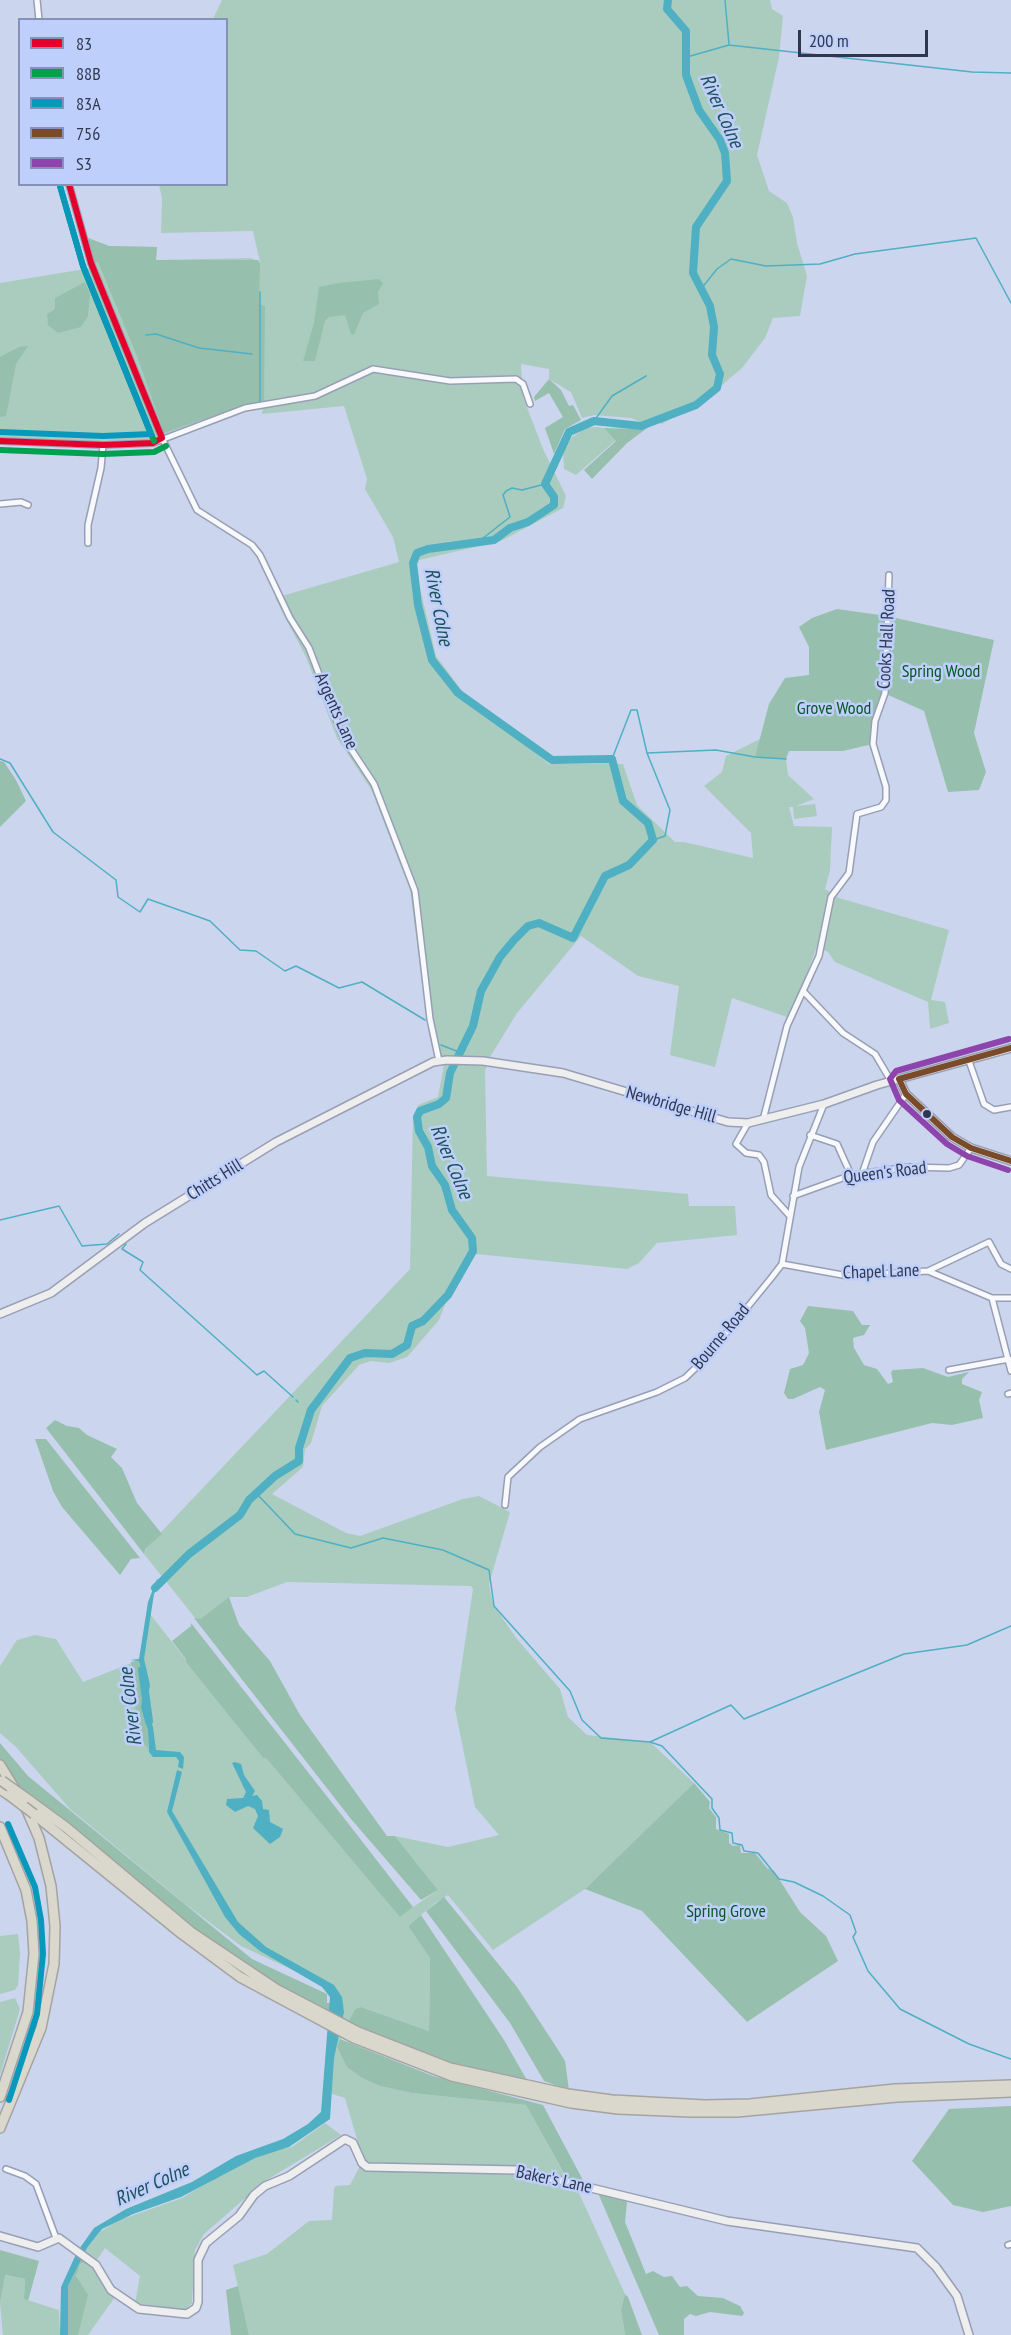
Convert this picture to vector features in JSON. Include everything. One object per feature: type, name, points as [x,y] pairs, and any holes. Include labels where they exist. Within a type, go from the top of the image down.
[{"type":"highway","points":[[0,1765],[23,1803],[39,1838],[51,1886],[55,1926],[52,1980],[44,2019],[0,2128]]},
{"type":"highway","points":[[1,1783],[9,1795],[182,1934],[240,1977],[356,2035],[450,2068],[521,2089],[618,2109],[737,2112],[897,2097],[1011,2092]]},
{"type":"highway","points":[[1,1783],[26,1798],[104,1858],[192,1932],[316,2016]]},
{"type":"highway","points":[[0,1827],[26,1890],[32,1922],[34,1954],[28,2012],[0,2097]]},
{"type":"highway","points":[[569,2098],[750,2104],[895,2089],[1011,2085]]},
{"type":"street","points":[[37,0],[39,18]]},
{"type":"street","name":"Argents Lane","points":[[70,186],[92,263],[162,438],[197,510],[252,545],[260,555],[290,618],[309,648],[343,737],[374,784],[415,891],[430,1019],[443,1060]]},
{"type":"street","points":[[0,441],[103,445],[153,443],[245,408],[315,396],[373,369],[450,381],[516,379],[523,384],[530,404]]},
{"type":"street","points":[[153,443],[169,452]]},
{"type":"street","points":[[88,543],[88,525],[101,468],[103,445]]},
{"type":"street","points":[[0,504],[21,502],[28,505]]},
{"type":"street","name":"Cooks Hall Road","points":[[763,1120],[787,1026],[819,956],[831,897],[849,873],[856,814],[881,807],[886,800],[886,787],[873,744],[875,721],[885,693],[889,575]]},
{"type":"street","points":[[804,992],[843,1033],[875,1054],[906,1094],[952,1137],[971,1148],[1011,1161]]},
{"type":"street","name":"Newbridge Hill","points":[[443,1060],[483,1061],[564,1073],[728,1122],[748,1123],[824,1104],[895,1080],[1011,1048]]},
{"type":"street","name":"Chitts Hill","points":[[0,1314],[51,1293],[145,1223],[276,1142],[420,1067],[443,1060]]},
{"type":"street","points":[[969,1061],[984,1104],[994,1110],[1011,1107]]},
{"type":"street","points":[[862,1174],[873,1142],[906,1094]]},
{"type":"street","points":[[782,1264],[793,1198],[810,1135],[824,1104]]},
{"type":"street","points":[[748,1123],[736,1144],[746,1153],[759,1155],[764,1162],[771,1195],[789,1215]]},
{"type":"street","points":[[810,1135],[837,1144],[850,1175]]},
{"type":"street","name":"Queen's Road","points":[[793,1198],[850,1175],[909,1167],[959,1165],[971,1148]]},
{"type":"street","points":[[783,1209],[793,1198]]},
{"type":"street","points":[[928,1270],[989,1242],[1001,1264],[1011,1269]]},
{"type":"street","name":"Chapel Lane","points":[[782,1264],[848,1276],[928,1270],[992,1298],[1011,1298]]},
{"type":"street","name":"Bourne Road","points":[[505,1505],[508,1477],[540,1446],[571,1424],[657,1392],[685,1378],[706,1358],[782,1264]]},
{"type":"street","points":[[992,1298],[1011,1371]]},
{"type":"street","points":[[949,1370],[1009,1359]]},
{"type":"street","name":"Baker's Lane","points":[[56,2238],[86,2256],[102,2272],[111,2290],[140,2309],[181,2314],[193,2311],[198,2302],[198,2260],[206,2243],[239,2216],[254,2194],[265,2186],[289,2176],[341,2140],[353,2143],[362,2163],[367,2167],[517,2170],[727,2222],[917,2248],[936,2267],[957,2296],[969,2335]]},
{"type":"street","points":[[2,2238],[43,2247],[56,2238],[36,2184],[25,2176],[6,2169]]},
{"type":"green space","points":[[222,0],[770,0],[772,9],[783,16],[779,57],[757,155],[769,191],[787,203],[793,217],[797,243],[807,276],[800,316],[773,318],[765,338],[742,368],[703,401],[662,424],[653,421],[640,422],[631,418],[594,415],[582,418],[571,392],[549,379],[549,369],[521,364],[523,397],[543,449],[566,496],[563,508],[501,541],[419,560],[417,565],[420,588],[436,656],[463,692],[549,764],[623,764],[637,805],[675,842],[684,842],[753,858],[751,833],[704,786],[722,772],[726,756],[760,739],[756,757],[786,759],[788,775],[814,799],[796,806],[815,804],[817,816],[794,819],[793,807],[789,807],[794,826],[832,827],[830,870],[825,889],[839,898],[949,930],[931,1000],[945,1002],[949,1023],[930,1029],[928,1002],[835,962],[828,952],[817,946],[799,995],[787,1017],[732,998],[715,1067],[670,1055],[679,986],[638,976],[581,936],[517,1013],[490,1057],[485,1071],[487,1176],[688,1194],[689,1206],[735,1206],[737,1235],[657,1243],[639,1263],[627,1269],[476,1254],[446,1302],[439,1320],[407,1357],[389,1363],[371,1361],[359,1365],[322,1406],[311,1443],[305,1449],[303,1467],[272,1494],[346,1533],[360,1536],[463,1499],[479,1496],[510,1512],[489,1584],[491,1596],[494,1606],[517,1639],[560,1689],[568,1717],[587,1735],[650,1742],[694,1783],[585,1889],[493,1950],[448,1895],[435,1903],[408,1926],[430,1958],[429,2031],[361,2007],[355,2009],[337,2047],[348,2067],[362,2078],[380,2086],[412,2093],[526,2105],[566,2178],[573,2180],[625,2294],[621,2310],[625,2335],[249,2335],[233,2265],[267,2254],[309,2221],[332,2220],[334,2188],[350,2185],[363,2160],[345,2098],[332,2094],[330,2052],[338,1991],[241,1946],[184,1903],[70,1809],[16,1747],[0,1733],[0,1666],[17,1640],[35,1635],[56,1639],[83,1682],[139,1660],[150,1614],[264,1759],[266,1758],[400,1916],[438,1890],[395,1836],[448,1847],[499,1835],[475,1807],[455,1709],[473,1589],[471,1586],[287,1582],[247,1597],[229,1597],[200,1619],[196,1619],[144,1554],[147,1547],[410,1269],[413,1117],[418,1105],[438,1097],[444,1065],[434,1054],[429,1034],[410,890],[371,789],[337,738],[306,657],[275,598],[399,562],[393,537],[365,489],[367,479],[344,406],[262,414],[264,401],[241,406],[151,439],[73,442],[0,437],[0,283],[91,268],[94,262],[88,238],[109,246],[157,247],[156,260],[251,258],[260,262],[253,231],[161,233],[162,198],[159,186],[228,186],[228,18],[213,18]]},
{"type":"green space","points":[[88,238],[109,246],[157,247],[156,260],[258,260],[260,264],[259,304],[265,306],[264,401],[241,406],[164,433],[137,356],[98,262],[94,262]]},
{"type":"green space","points":[[379,279],[383,283],[378,292],[379,304],[363,313],[354,335],[351,334],[345,315],[329,317],[325,321],[315,361],[303,361],[314,323],[319,287]]},
{"type":"green space","points":[[85,282],[90,294],[88,316],[81,327],[58,333],[48,325],[47,314],[55,309],[55,298]]},
{"type":"green space","points":[[28,346],[16,364],[6,416],[0,417],[0,357],[19,347]]},
{"type":"green space","points":[[549,379],[561,390],[569,406],[573,405],[581,420],[565,429],[554,454],[545,428],[563,417],[549,393],[535,401],[534,397]]},
{"type":"green space","points":[[650,426],[627,443],[592,479],[584,470],[616,441],[604,428],[637,429]]},
{"type":"green space","points":[[586,428],[604,428],[616,440],[576,475],[564,469],[563,451],[572,437]]},
{"type":"green space","points":[[837,609],[887,616],[994,640],[974,733],[986,772],[979,790],[948,792],[924,711],[886,694],[875,721],[873,744],[843,751],[789,751],[786,759],[755,757],[769,704],[785,678],[809,675],[809,647],[799,627],[812,618]]},
{"type":"green space","points":[[0,761],[4,762],[16,780],[26,801],[0,827]]},
{"type":"green space","points":[[808,1306],[853,1311],[862,1325],[870,1325],[864,1335],[853,1338],[854,1348],[864,1365],[877,1369],[888,1384],[893,1382],[891,1372],[893,1370],[923,1368],[948,1377],[969,1372],[962,1379],[962,1384],[982,1392],[979,1400],[983,1418],[952,1425],[932,1423],[826,1450],[819,1412],[825,1390],[820,1387],[793,1399],[788,1399],[784,1393],[790,1369],[803,1365],[809,1353],[805,1328],[800,1321]]},
{"type":"green space","points":[[55,1420],[67,1426],[79,1428],[87,1435],[117,1449],[111,1457],[122,1468],[137,1503],[162,1534],[146,1548],[144,1554],[46,1428]]},
{"type":"green space","points":[[35,1439],[46,1439],[140,1558],[131,1559],[120,1575],[62,1507],[53,1491]]},
{"type":"green space","points":[[229,1597],[239,1625],[270,1661],[300,1715],[387,1836],[395,1836],[438,1890],[421,1900],[351,1819],[194,1618],[200,1619]]},
{"type":"green space","points":[[191,1623],[413,1907],[400,1917],[266,1758],[264,1759],[186,1662],[172,1641],[191,1626]]},
{"type":"green space","points":[[139,1660],[144,1684],[141,1708],[148,1730],[148,1748],[144,1744],[134,1703],[131,1662]]},
{"type":"green space","points":[[0,1743],[28,1776],[252,1959],[327,1994],[327,2003],[331,2003],[329,2014],[250,1970],[182,1922],[16,1787],[0,1764]]},
{"type":"green space","name":"Spring Grove","points":[[694,1783],[710,1802],[709,1808],[716,1817],[716,1829],[729,1834],[729,1843],[733,1846],[740,1845],[741,1853],[755,1853],[767,1868],[774,1871],[800,1912],[826,1936],[838,1961],[747,2022],[642,1911],[585,1889]]},
{"type":"green space","points":[[444,1897],[517,1987],[555,2045],[565,2061],[569,2090],[544,2081],[510,2023],[426,1911]]},
{"type":"green space","points":[[421,1915],[504,2040],[528,2082],[463,2067],[402,2046],[348,2023],[355,2009],[361,2007],[429,2031],[430,1958],[408,1926]]},
{"type":"green space","points":[[18,1934],[20,1953],[18,1985],[15,1990],[0,1994],[0,1936]]},
{"type":"green space","points":[[15,1998],[20,2009],[0,2075],[0,2002]]},
{"type":"green space","points":[[340,2039],[433,2076],[543,2105],[584,2182],[567,2179],[526,2105],[412,2093],[380,2086],[362,2078],[347,2067],[337,2047]]},
{"type":"green space","points":[[1011,2106],[1011,2206],[983,2212],[953,2205],[912,2161],[949,2109]]},
{"type":"green space","points":[[325,2123],[341,2135],[265,2181],[204,2234],[195,2250],[192,2303],[185,2310],[135,2303],[140,2276],[105,2248],[97,2260],[85,2251],[101,2231],[120,2220],[182,2198],[252,2156],[292,2147]]},
{"type":"green space","points":[[598,2193],[624,2196],[627,2203],[625,2222],[646,2274],[653,2271],[664,2277],[672,2276],[680,2287],[687,2286],[698,2296],[723,2298],[740,2306],[744,2313],[742,2316],[710,2312],[696,2316],[690,2314],[684,2319],[684,2335],[659,2335]]},
{"type":"green space","points":[[0,2250],[39,2261],[28,2301],[24,2299],[25,2279],[5,2275],[0,2303]]},
{"type":"green space","points":[[83,2255],[87,2261],[80,2264],[76,2276],[88,2295],[78,2335],[68,2335],[68,2286]]},
{"type":"green space","points":[[87,2261],[102,2276],[115,2297],[88,2335],[78,2335],[79,2284],[76,2274],[80,2264]]},
{"type":"green space","points":[[4,2275],[25,2279],[24,2299],[59,2310],[60,2335],[3,2335],[0,2303]]},
{"type":"green space","points":[[238,2286],[249,2335],[231,2335],[226,2290]]},
{"type":"green space","points":[[625,2294],[642,2335],[625,2335],[621,2310]]},
{"type":"water","points":[[157,1579],[160,1583],[154,1594],[144,1659],[150,1685],[146,1708],[153,1727],[156,1750],[180,1752],[184,1757],[183,1769],[178,1767],[179,1761],[176,1757],[153,1757],[149,1752],[148,1730],[141,1708],[144,1684],[142,1672],[139,1661],[130,1660],[139,1659],[148,1602]]},
{"type":"water","points":[[232,1763],[241,1764],[244,1775],[255,1791],[252,1796],[257,1795],[262,1801],[263,1809],[269,1810],[270,1822],[283,1829],[280,1837],[270,1844],[253,1828],[258,1816],[255,1809],[248,1806],[235,1812],[226,1805],[227,1799],[243,1798],[246,1792]]},
{"type":"water","points":[[177,1770],[182,1772],[172,1811],[238,1922],[266,1947],[334,1985],[342,1997],[344,2012],[334,2058],[330,2119],[289,2147],[255,2158],[181,2197],[133,2214],[102,2229],[87,2248],[68,2286],[68,2335],[60,2335],[61,2287],[77,2252],[94,2228],[126,2209],[192,2182],[236,2156],[283,2139],[308,2124],[321,2112],[330,1997],[322,1987],[260,1951],[239,1934],[225,1917],[167,1812]]},
{"type":"waterway","name":"River Colne","points":[[155,1588],[189,1554],[240,1515],[249,1500],[275,1476],[299,1461],[299,1448],[311,1410],[350,1358],[365,1353],[392,1354],[407,1345],[412,1326],[423,1321],[448,1295],[473,1251],[472,1238],[452,1210],[445,1185],[432,1166],[428,1147],[419,1131],[417,1117],[420,1111],[439,1104],[446,1098],[450,1073],[473,1026],[481,991],[500,957],[514,940],[528,926],[539,923],[573,938],[605,876],[629,865],[653,840],[648,823],[623,801],[612,759],[552,760],[458,693],[432,660],[418,605],[413,563],[417,553],[428,549],[494,540],[510,528],[528,522],[554,505],[554,497],[545,484],[569,432],[594,421],[641,426],[696,405],[717,388],[720,374],[712,355],[714,327],[710,306],[693,273],[696,227],[727,181],[725,153],[720,140],[699,110],[693,94],[686,75],[686,31],[667,9],[668,0]]},
{"type":"waterway","points":[[725,0],[729,44]]},
{"type":"waterway","points":[[687,57],[729,45],[972,72],[1011,73]]},
{"type":"waterway","points":[[701,289],[717,269],[731,259],[766,266],[820,264],[855,254],[976,238],[1011,303]]},
{"type":"waterway","points":[[260,292],[260,403]]},
{"type":"waterway","points":[[146,335],[156,334],[199,348],[252,354]]},
{"type":"waterway","points":[[594,421],[612,396],[646,376]]},
{"type":"waterway","points":[[478,542],[510,517],[503,495],[506,491],[512,488],[522,490],[545,484]]},
{"type":"waterway","points":[[612,759],[631,710],[637,710],[647,753],[670,810],[665,836],[653,840]]},
{"type":"waterway","points":[[647,753],[716,750],[755,757],[786,759]]},
{"type":"waterway","points":[[0,759],[10,763],[53,832],[116,880],[118,897],[140,912],[148,899],[210,921],[240,950],[256,951],[285,971],[296,966],[339,988],[362,982],[425,1020]]},
{"type":"waterway","points":[[441,1045],[459,1052]]},
{"type":"waterway","points":[[0,1220],[59,1206],[82,1246],[107,1244],[119,1234]]},
{"type":"waterway","points":[[126,1244],[122,1249],[143,1262],[140,1270],[257,1375],[264,1371],[293,1397]]},
{"type":"waterway","points":[[256,1493],[295,1534],[351,1548],[383,1538],[443,1550],[489,1570],[494,1606],[570,1691],[582,1720],[601,1738],[650,1742],[662,1746],[712,1799],[712,1808],[719,1818],[720,1830],[732,1833],[733,1843],[742,1845],[744,1851],[758,1853],[779,1879],[794,1882],[823,1896],[850,1915],[856,1932],[853,1937],[868,1971],[900,2009],[969,2044],[1011,2059]]},
{"type":"waterway","points":[[650,1742],[731,1705],[744,1719],[904,1654],[967,1645],[1011,1626]]},
{"type":"waterway","name":"River Colne","points":[[142,1670],[149,1721]]},
{"type":"transit line","name":"88B","points":[[60,186],[83,266],[154,441]]},
{"type":"transit line","name":"83A","points":[[0,432],[103,436],[151,434],[83,266],[60,186]]},
{"type":"transit line","name":"83","points":[[70,186],[91,263],[162,438]]},
{"type":"transit line","name":"83","points":[[0,441],[103,445],[153,443],[162,438]]},
{"type":"transit line","name":"88B","points":[[0,450],[103,454],[154,452],[166,446]]},
{"type":"transit line","name":"S3","points":[[1008,1170],[967,1156],[947,1144],[899,1100],[890,1079],[896,1071],[1009,1039]]},
{"type":"transit line","name":"756","points":[[899,1079],[1011,1048]]},
{"type":"transit line","name":"756","points":[[899,1079],[906,1094],[952,1137],[971,1148],[1011,1161]]},
{"type":"transit line","name":"83A","points":[[8,1824],[35,1887],[41,1920],[43,1954],[37,2014],[9,2100]]},
{"type":"park label","name":"Spring Wood","points":[[941,672]]},
{"type":"park label","name":"Grove Wood","points":[[834,709]]}]
